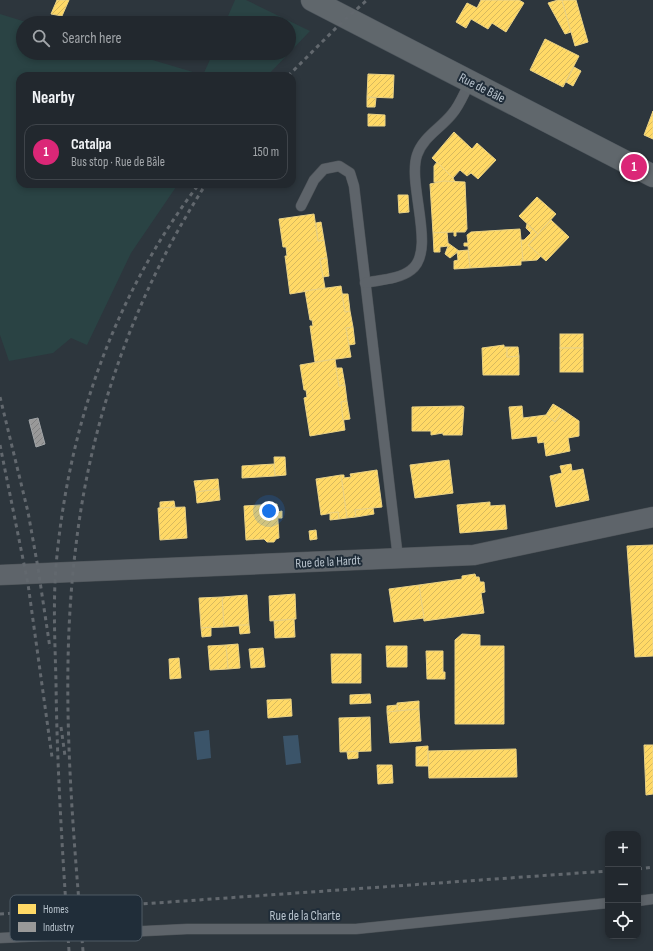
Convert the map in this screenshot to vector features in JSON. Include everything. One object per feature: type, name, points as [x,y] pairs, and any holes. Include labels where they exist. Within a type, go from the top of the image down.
[{"type":"main road","name":"Rue de Bâle","points":[[312,0],[653,176]]},
{"type":"street","name":"Rue de la Hardt","points":[[0,575],[474,555],[653,517]]},
{"type":"lane","points":[[364,283],[405,274],[417,265],[420,258],[422,242],[416,195],[416,157],[423,144],[453,114],[470,82]]},
{"type":"lane","points":[[301,206],[314,180],[324,168],[339,166],[350,173],[354,186],[364,283],[398,558]]},
{"type":"lane","points":[[641,901],[653,899]]},
{"type":"lane","name":"Rue de la Charte","points":[[142,930],[187,928],[356,929],[605,904]]},
{"type":"lane","name":"Rue de la Charte","points":[[0,938],[10,937]]},
{"type":"green space","points":[[235,0],[246,0],[279,16],[228,16]]},
{"type":"green space","points":[[0,14],[16,19],[16,60],[153,60],[193,72],[16,72],[16,188],[175,188],[131,253],[87,345],[71,338],[53,353],[9,361],[0,335]]},
{"type":"green space","points":[[296,24],[310,31],[296,46]]},
{"type":"green space","points":[[210,60],[282,60],[271,72],[204,72]]},
{"type":"water","points":[[209,730],[211,758],[197,760],[194,732]]},
{"type":"water","points":[[298,735],[301,763],[286,765],[283,736]]},
{"type":"building: Homes","points":[[57,0],[69,0],[62,16],[51,14]]},
{"type":"building: Homes","points":[[481,0],[519,0],[524,3],[506,32],[492,23],[488,29],[471,19],[466,28],[456,22],[467,3],[477,8]]},
{"type":"building: Homes","points":[[562,0],[571,32],[565,34],[548,3]]},
{"type":"building: Homes","points":[[562,0],[576,0],[588,42],[575,46]]},
{"type":"building: Homes","points":[[545,39],[579,56],[563,87],[530,70]]},
{"type":"building: Homes","points":[[574,67],[581,71],[573,86],[566,82]]},
{"type":"building: Homes","points":[[368,74],[394,75],[393,98],[367,97]]},
{"type":"building: Homes","points":[[367,97],[376,98],[375,107],[367,107]]},
{"type":"building: Homes","points":[[653,111],[653,139],[644,135]]},
{"type":"building: Homes","points":[[368,114],[385,115],[385,126],[368,126]]},
{"type":"building: Homes","points":[[454,132],[472,149],[477,143],[496,160],[478,179],[471,173],[467,176],[460,170],[453,178],[432,158]]},
{"type":"building: Homes","points":[[437,162],[455,182],[434,182],[434,166]]},
{"type":"building: Homes","points":[[443,181],[465,182],[467,229],[465,232],[456,232],[456,236],[454,236],[454,232],[433,233],[430,184]]},
{"type":"building: Homes","points":[[398,195],[408,195],[409,212],[399,213]]},
{"type":"building: Homes","points":[[537,197],[556,214],[538,234],[519,216]]},
{"type":"building: Homes","points":[[314,214],[318,241],[324,240],[327,258],[320,259],[325,288],[290,294],[285,256],[287,256],[286,247],[283,247],[279,219]]},
{"type":"building: Homes","points":[[551,220],[569,237],[546,261],[528,245]]},
{"type":"building: Homes","points":[[321,222],[324,240],[318,241],[316,223]]},
{"type":"building: Homes","points":[[527,224],[538,234],[528,245],[541,256],[537,260],[523,261],[520,240],[524,240],[531,233],[526,228]]},
{"type":"building: Homes","points":[[520,229],[523,261],[521,261],[521,265],[470,268],[468,246],[464,246],[464,243],[468,243],[467,235],[471,232]]},
{"type":"building: Homes","points":[[447,232],[448,243],[459,251],[450,258],[445,254],[448,246],[440,247],[440,252],[434,252],[433,233]]},
{"type":"building: Homes","points":[[468,250],[470,268],[454,269],[454,261],[458,260],[457,251]]},
{"type":"building: Homes","points":[[327,258],[329,276],[323,277],[320,259]]},
{"type":"building: Homes","points":[[341,286],[345,312],[350,311],[353,327],[346,328],[351,357],[315,362],[310,326],[313,326],[312,320],[310,320],[305,291]]},
{"type":"building: Homes","points":[[342,294],[348,294],[350,311],[345,312]]},
{"type":"building: Homes","points":[[353,327],[355,344],[349,345],[346,328]]},
{"type":"building: Homes","points":[[560,334],[583,334],[583,348],[560,348]]},
{"type":"building: Homes","points":[[504,345],[504,347],[507,347],[507,357],[519,356],[519,375],[483,375],[482,348]]},
{"type":"building: Homes","points":[[507,347],[518,347],[519,356],[507,357]]},
{"type":"building: Homes","points":[[560,348],[583,348],[583,372],[560,372]]},
{"type":"building: Homes","points":[[335,359],[339,386],[345,385],[347,401],[341,402],[345,430],[310,436],[304,398],[307,397],[306,390],[304,390],[300,365]]},
{"type":"building: Homes","points":[[336,368],[342,368],[345,385],[339,386]]},
{"type":"building: Homes","points":[[347,401],[350,419],[343,420],[341,402]]},
{"type":"building: Homes","points":[[553,404],[563,410],[555,422],[546,415]]},
{"type":"building: Homes","points":[[522,406],[523,418],[546,415],[555,422],[563,410],[579,421],[579,436],[568,438],[570,451],[546,456],[544,442],[538,443],[537,436],[512,439],[509,407]]},
{"type":"building: Homes","points":[[412,407],[464,407],[462,435],[443,435],[443,433],[431,435],[431,431],[412,431]]},
{"type":"building: Homes","points":[[274,457],[285,457],[286,475],[275,476]]},
{"type":"building: Homes","points":[[449,460],[453,493],[415,498],[410,465]]},
{"type":"building: Homes","points":[[274,464],[275,476],[242,478],[242,466]]},
{"type":"building: Homes","points":[[571,464],[572,471],[583,469],[589,500],[556,507],[550,476],[562,473],[560,466]]},
{"type":"building: Homes","points":[[377,470],[382,507],[355,510],[356,517],[347,518],[341,475],[344,475],[344,478],[351,477],[350,474]]},
{"type":"building: Homes","points":[[341,475],[347,518],[339,519],[338,512],[321,515],[316,479]]},
{"type":"building: Homes","points":[[218,479],[219,489],[196,492],[194,481]]},
{"type":"building: Homes","points":[[219,489],[220,500],[197,503],[196,492]]},
{"type":"building: Homes","points":[[174,501],[175,507],[160,508],[160,502]]},
{"type":"building: Homes","points":[[490,502],[490,506],[505,505],[507,529],[460,533],[457,505]]},
{"type":"building: Homes","points":[[277,504],[279,538],[274,542],[267,542],[264,539],[246,540],[244,506]]},
{"type":"building: Homes","points":[[185,507],[187,538],[160,540],[158,508]]},
{"type":"building: Homes","points":[[373,508],[374,514],[356,517],[355,510]]},
{"type":"building: Homes","points":[[282,511],[282,518],[278,518],[277,512]]},
{"type":"building: Homes","points":[[338,512],[339,519],[330,520],[330,513]]},
{"type":"building: Homes","points":[[316,530],[317,539],[310,540],[309,531]]},
{"type":"building: Homes","points":[[653,545],[653,656],[635,657],[627,546]]},
{"type":"building: Homes","points":[[475,574],[476,577],[479,577],[480,582],[484,582],[485,592],[481,593],[484,613],[424,621],[419,585],[462,579],[462,576]]},
{"type":"building: Homes","points":[[419,585],[424,618],[394,622],[389,589]]},
{"type":"building: Homes","points":[[295,594],[296,619],[270,621],[269,596]]},
{"type":"building: Homes","points":[[247,595],[249,625],[224,627],[222,597]]},
{"type":"building: Homes","points":[[222,597],[224,627],[201,628],[199,598]]},
{"type":"building: Homes","points":[[294,619],[295,637],[275,638],[274,621]]},
{"type":"building: Homes","points":[[239,625],[249,625],[250,633],[240,634]]},
{"type":"building: Homes","points":[[211,627],[211,636],[202,637],[201,628]]},
{"type":"building: Homes","points":[[462,634],[480,635],[480,646],[504,646],[504,724],[455,724],[455,640]]},
{"type":"building: Homes","points":[[238,644],[240,668],[228,669],[226,645]]},
{"type":"building: Homes","points":[[226,645],[228,669],[210,670],[208,646]]},
{"type":"building: Homes","points":[[386,646],[407,646],[407,667],[387,667]]},
{"type":"building: Homes","points":[[263,648],[265,667],[251,668],[249,649]]},
{"type":"building: Homes","points":[[426,651],[443,651],[443,672],[445,672],[445,679],[427,679]]},
{"type":"building: Homes","points":[[331,654],[361,654],[361,683],[332,683]]},
{"type":"building: Homes","points":[[179,658],[181,678],[170,679],[169,659]]},
{"type":"building: Homes","points":[[370,694],[371,703],[350,704],[350,695]]},
{"type":"building: Homes","points":[[291,699],[292,716],[268,718],[267,700]]},
{"type":"building: Homes","points":[[419,701],[419,709],[397,711],[397,703]]},
{"type":"building: Homes","points":[[397,705],[397,711],[387,712],[387,706]]},
{"type":"building: Homes","points":[[419,709],[421,741],[390,743],[387,712]]},
{"type":"building: Homes","points":[[370,717],[371,751],[340,752],[339,718]]},
{"type":"building: Homes","points":[[644,745],[653,745],[653,794],[646,795]]},
{"type":"building: Homes","points":[[428,746],[428,766],[416,766],[416,747]]},
{"type":"building: Homes","points":[[516,749],[517,777],[429,778],[428,751]]},
{"type":"building: Homes","points":[[358,751],[358,758],[348,759],[347,752]]},
{"type":"building: Homes","points":[[377,765],[392,765],[393,783],[378,784]]},
{"type":"building: Industry","points":[[38,418],[45,444],[36,447],[29,420]]},
{"type":"railway","points":[[292,72],[339,25],[367,0]]},
{"type":"railway","points":[[66,895],[59,783],[54,624],[56,566],[62,514],[71,463],[84,413],[100,364],[120,317],[142,271],[169,227],[196,188]]},
{"type":"railway","points":[[79,895],[71,799],[68,646],[76,545],[83,497],[105,403],[120,357],[158,268],[181,225],[204,188]]},
{"type":"railway","points":[[0,397],[28,512],[50,648]]},
{"type":"railway","points":[[0,445],[28,584],[52,757]]},
{"type":"railway","points":[[61,727],[65,756]]},
{"type":"railway","points":[[641,869],[653,867]]},
{"type":"railway","points":[[142,904],[605,871]]},
{"type":"railway","points":[[0,914],[10,913]]},
{"type":"railway","points":[[68,941],[69,951]]},
{"type":"railway","points":[[82,941],[83,951]]},
{"type":"place","name":"Catalpa","points":[[634,167]]}]
